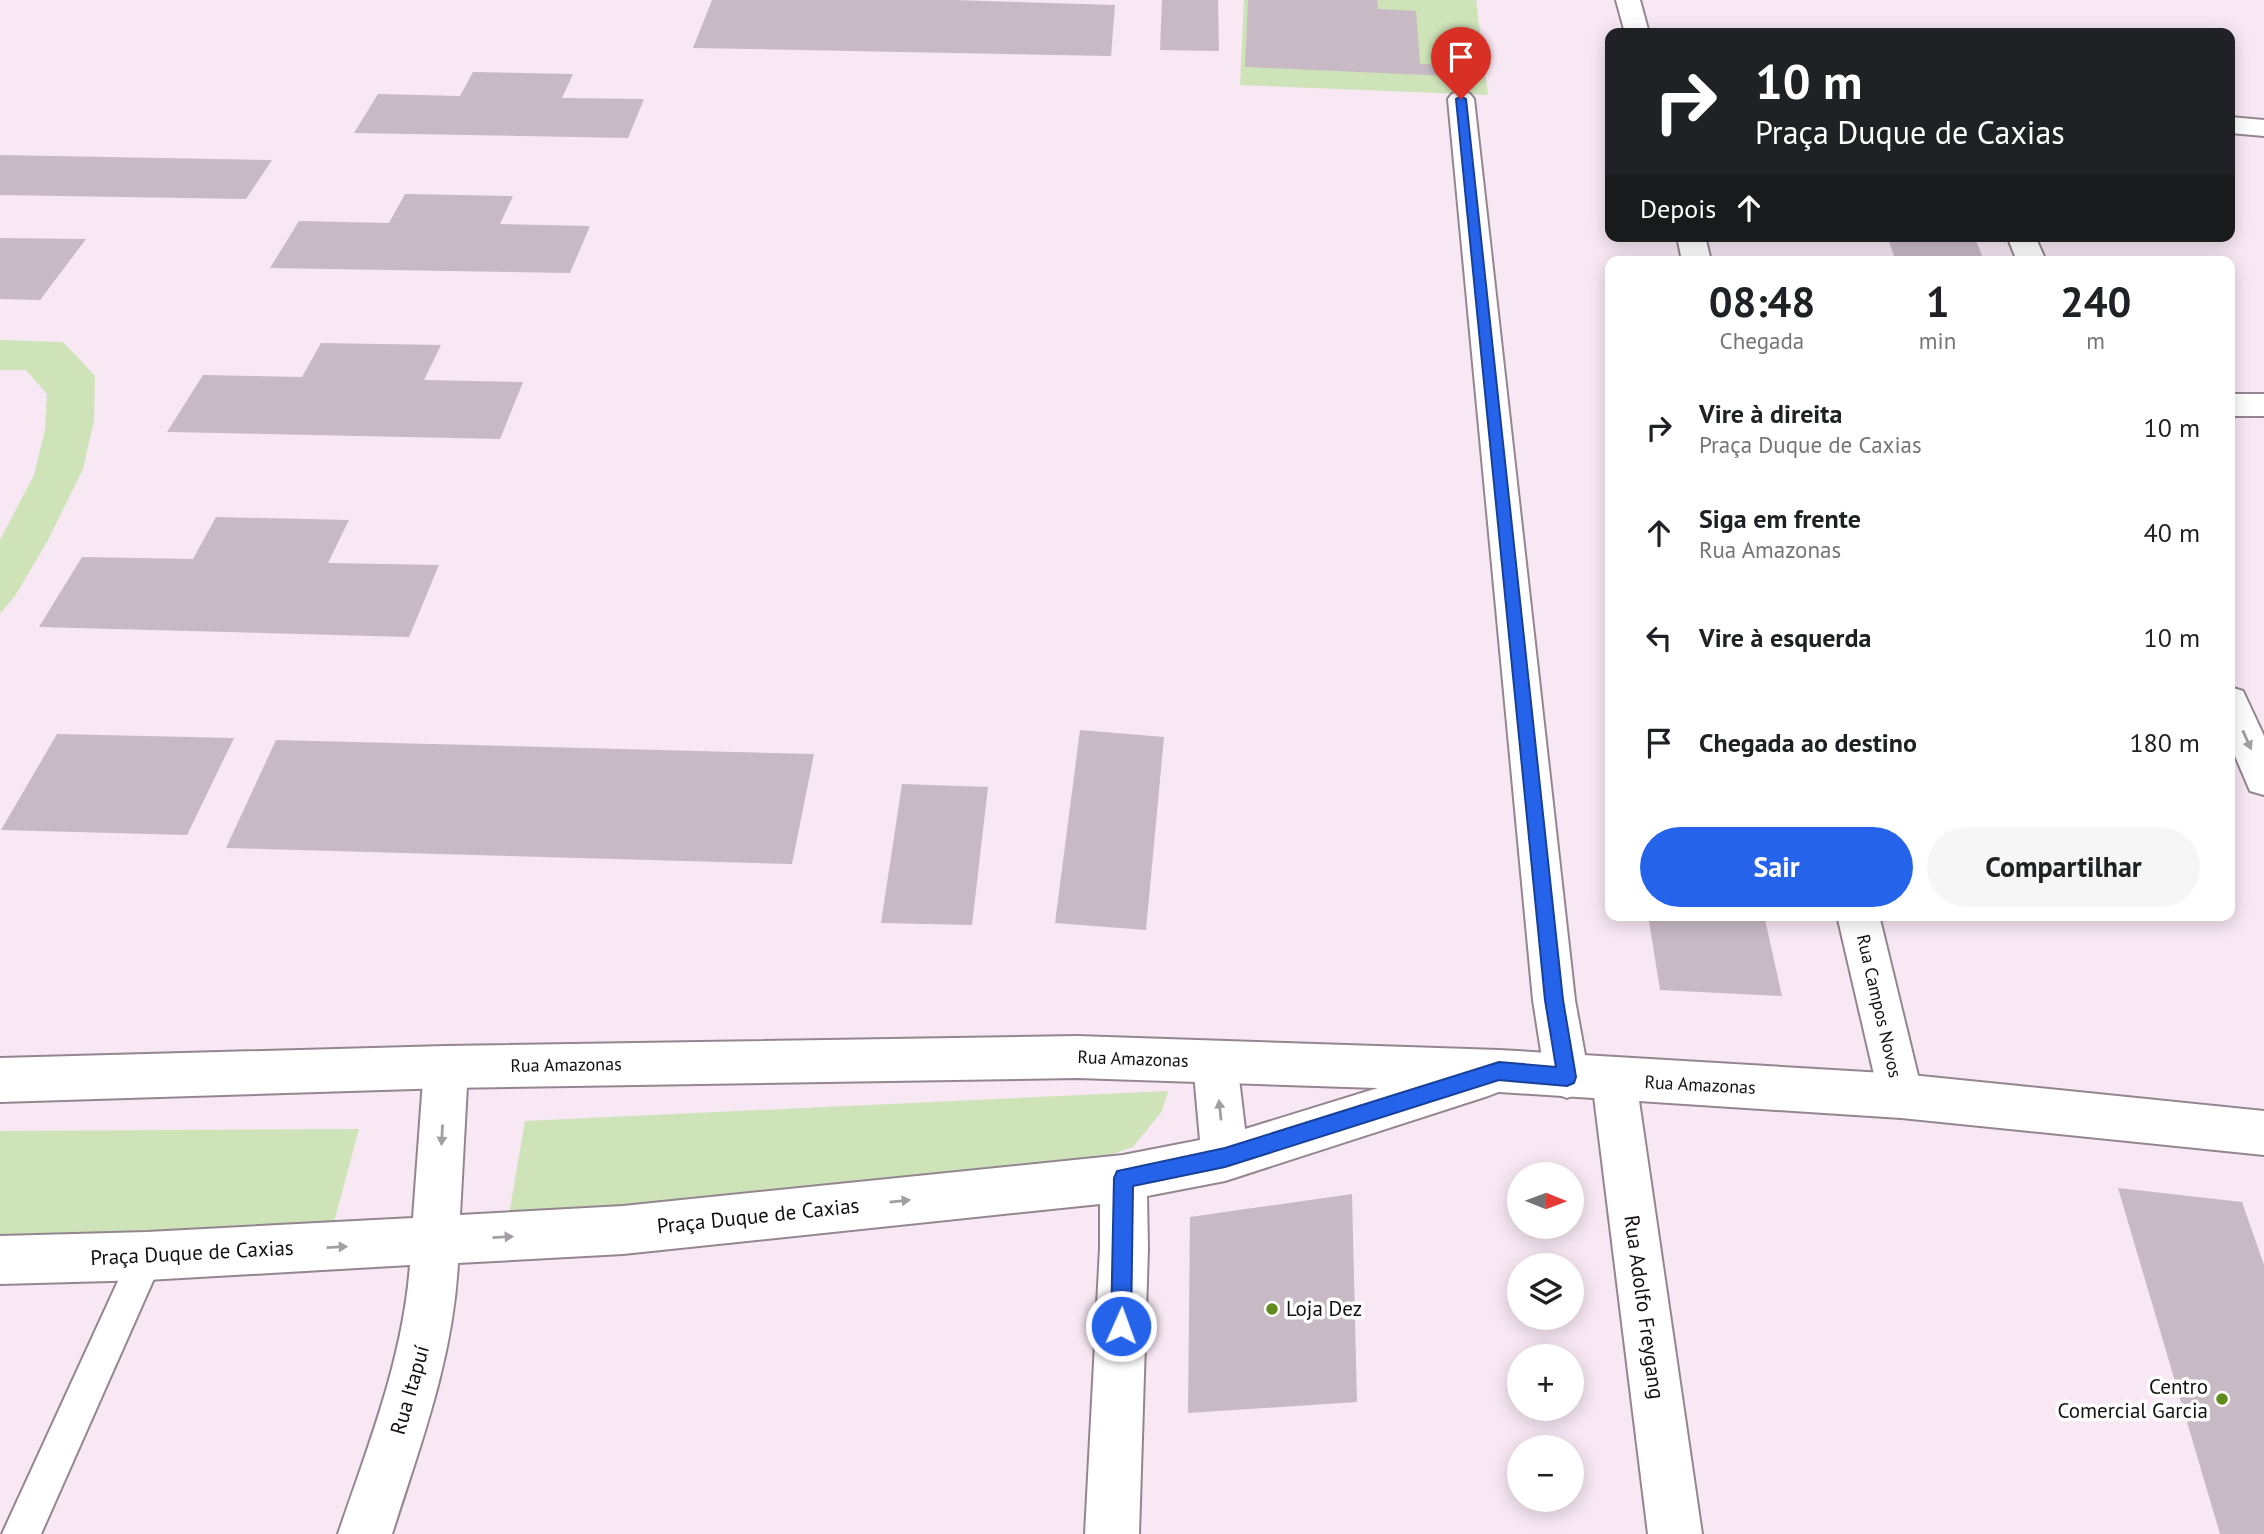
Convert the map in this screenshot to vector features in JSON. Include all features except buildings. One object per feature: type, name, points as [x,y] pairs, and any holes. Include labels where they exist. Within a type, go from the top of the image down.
[{"type":"street","points":[[1628,0],[1635,28]]},
{"type":"street","points":[[1461,99],[1554,1000],[1567,1077]]},
{"type":"street","points":[[2235,125],[2264,128]]},
{"type":"street","points":[[2235,405],[2264,405]]},
{"type":"street","points":[[2235,713],[2264,779]]},
{"type":"street","name":"Rua Campos Novos","points":[[1859,921],[1901,1096]]},
{"type":"street","name":"Rua Amazonas","points":[[0,1080],[446,1067],[1077,1057],[1499,1071],[1901,1096],[2264,1133]]},
{"type":"street","points":[[1215,1062],[1225,1158]]},
{"type":"street","name":"Rua Itapuí","points":[[366,1534],[414,1385],[431,1310],[446,1067]]},
{"type":"street","name":"Praça Duque de Caxias","points":[[0,1260],[148,1256],[623,1230],[1123,1178],[1225,1158],[1499,1071]]},
{"type":"street","name":"Rua Adolfo Freygang","points":[[1614,1080],[1675,1534]]},
{"type":"street","points":[[1112,1534],[1124,1248],[1123,1178]]},
{"type":"lane","points":[[21,1534],[148,1256]]},
{"type":"green space","points":[[1244,0],[1476,0],[1488,95],[1240,85]]},
{"type":"green space","points":[[0,340],[63,342],[95,376],[94,420],[83,469],[48,540],[15,596],[0,613],[0,540],[34,475],[45,430],[47,394],[26,370],[0,370]]},
{"type":"green space","points":[[1168,1091],[1162,1111],[1133,1147],[1051,1175],[507,1226],[525,1121]]},
{"type":"green space","points":[[359,1129],[330,1237],[0,1241],[0,1131]]},
{"type":"place","name":"Loja Dez","points":[[1272,1309]]},
{"type":"place","name":"Centro Comercial Garcia","points":[[2222,1399]]},
{"type":"route","points":[[1121,1326],[1123,1178],[1225,1158],[1499,1071],[1567,1077],[1554,1000],[1461,99]]}]
